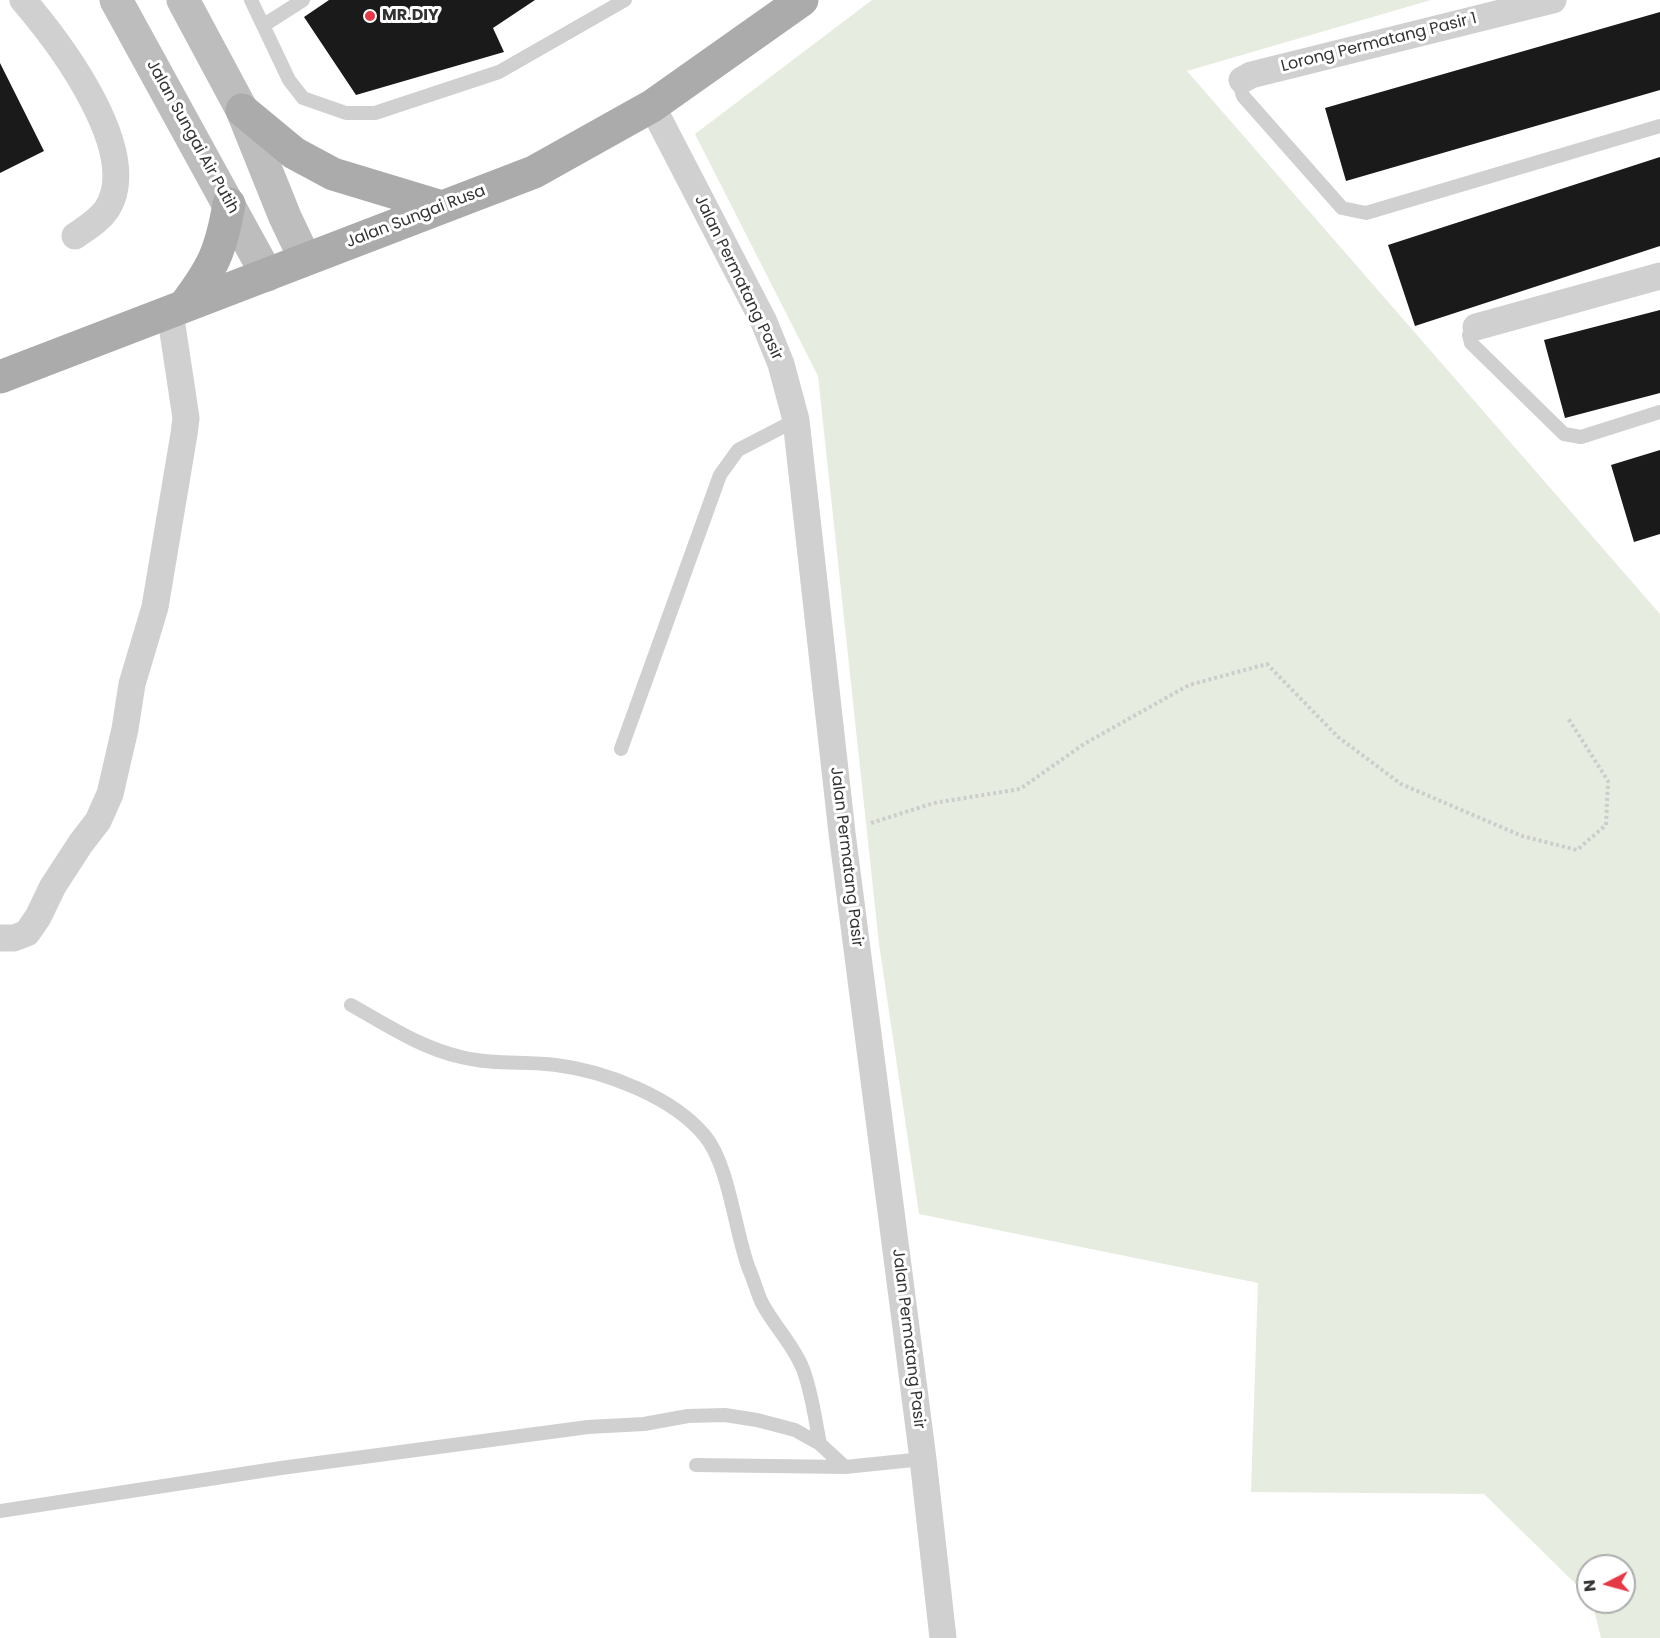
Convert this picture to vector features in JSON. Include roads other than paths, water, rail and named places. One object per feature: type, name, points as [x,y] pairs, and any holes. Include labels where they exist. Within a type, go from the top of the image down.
[{"type":"main road","name":"Jalan Sungai Rusa","points":[[0,377],[534,172],[652,106],[802,0]]},
{"type":"main road","points":[[242,110],[294,153],[333,174],[442,207]]},
{"type":"main road","points":[[177,309],[204,279],[214,263],[223,237],[229,204]]},
{"type":"street","points":[[23,0],[69,59],[94,102],[105,128],[115,165],[114,190],[108,208],[97,221],[75,236]]},
{"type":"street","name":"Jalan Sungai Air Putih","points":[[116,0],[267,274]]},
{"type":"street","points":[[183,0],[242,110],[285,217],[306,259]]},
{"type":"street","name":"Lorong Permatang Pasir 1","points":[[1242,80],[1251,75],[1553,0]]},
{"type":"street","name":"Jalan Permatang Pasir","points":[[652,106],[764,322],[781,364],[796,420],[842,833],[923,1459],[943,1638]]},
{"type":"street","points":[[1476,327],[1660,276]]},
{"type":"street","points":[[0,938],[14,938],[27,933],[38,917],[53,886],[98,820],[110,794],[125,729],[132,684],[155,607],[184,434],[186,418],[177,309]]},
{"type":"lane","points":[[251,0],[289,80],[303,98],[346,113],[375,112],[499,72],[625,0]]},
{"type":"lane","points":[[264,25],[303,0]]},
{"type":"lane","points":[[1242,80],[1240,86],[1243,96],[1342,208],[1366,213],[1660,126]]},
{"type":"lane","points":[[1476,327],[1469,335],[1471,343],[1564,434],[1581,437],[1660,412]]},
{"type":"lane","points":[[621,749],[720,475],[738,450],[796,420]]},
{"type":"lane","points":[[351,1005],[428,1048],[485,1063],[554,1065],[588,1070],[634,1088],[679,1112],[706,1137],[720,1164],[746,1261],[762,1303],[789,1341],[803,1370],[812,1401],[820,1444]]},
{"type":"lane","points":[[0,1512],[281,1467],[588,1427],[644,1424],[688,1416],[725,1415],[757,1420],[795,1430],[820,1444],[845,1467]]},
{"type":"lane","points":[[696,1465],[845,1467],[923,1459]]},
{"type":"place","name":"MR.DIY","points":[[370,16]]}]
